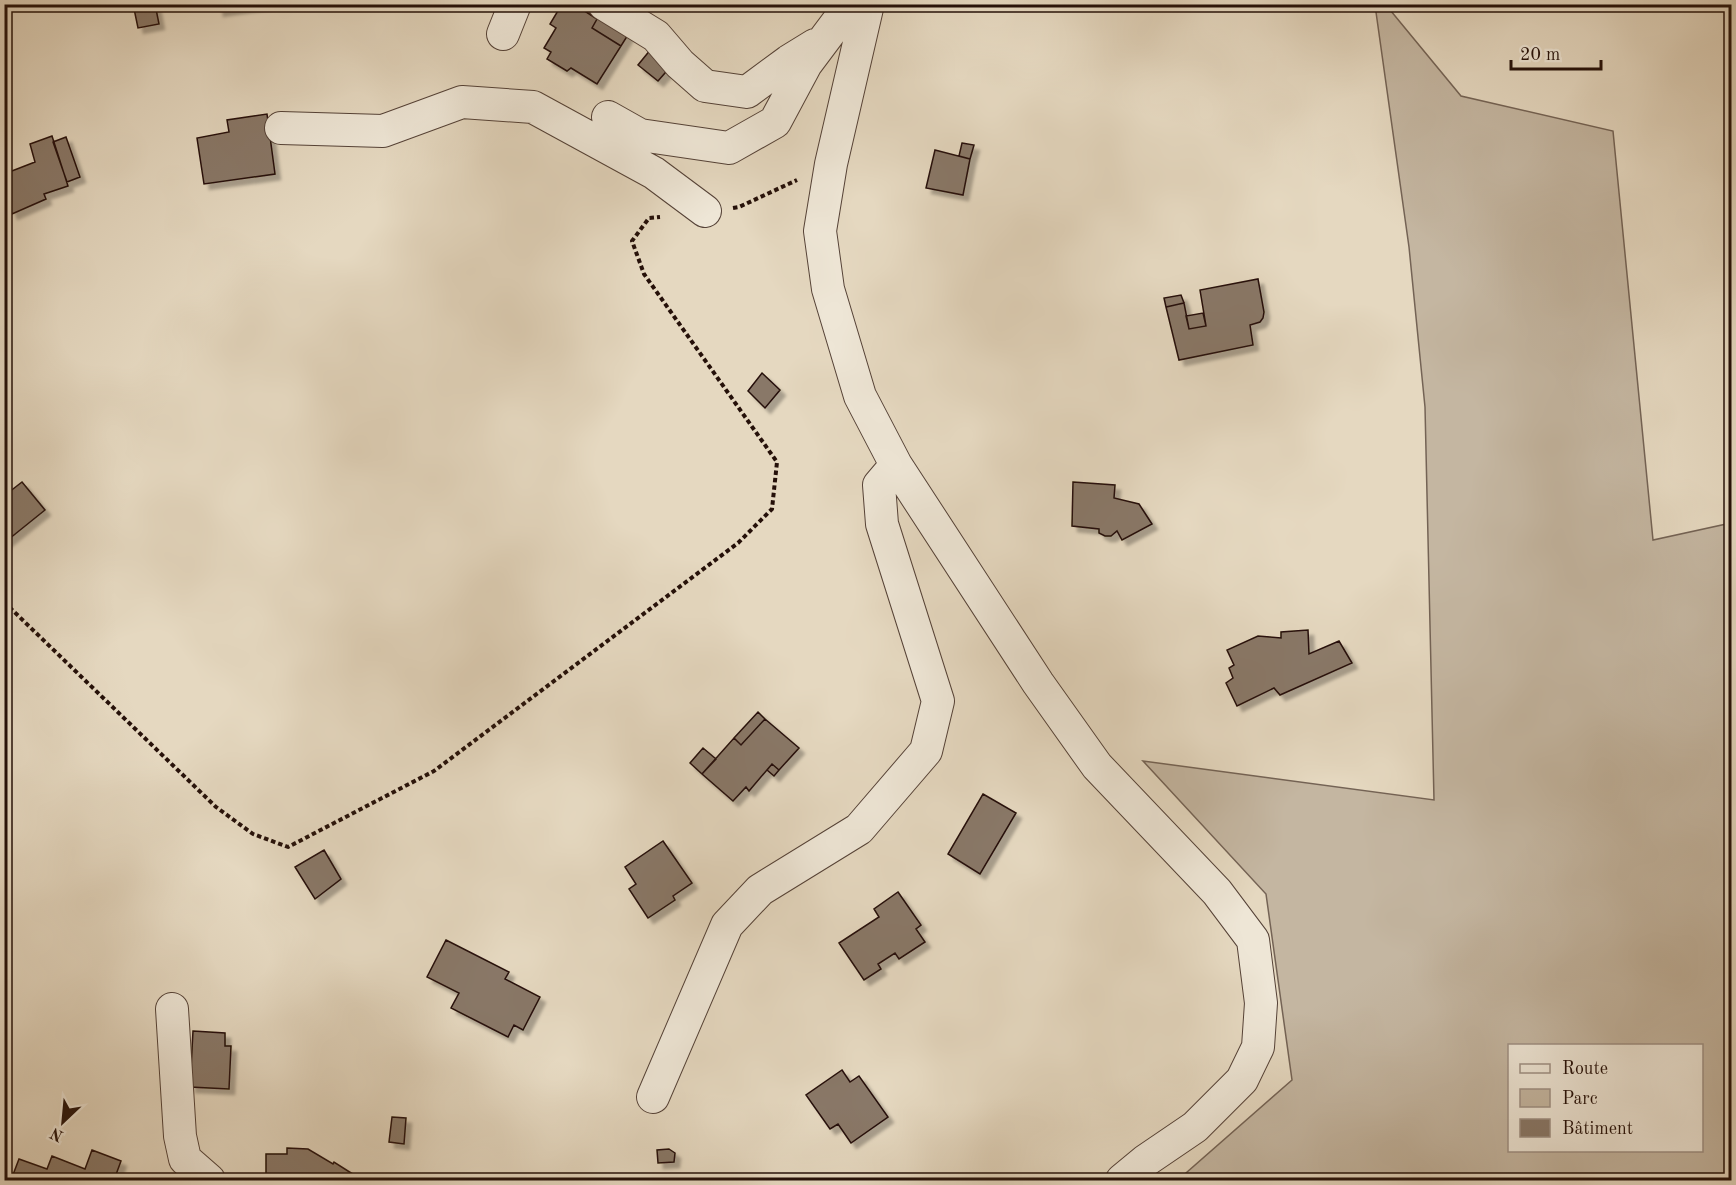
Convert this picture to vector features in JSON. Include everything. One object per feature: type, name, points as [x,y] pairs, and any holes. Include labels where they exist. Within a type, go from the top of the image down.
[{"type":"street","points":[[503,34],[515,4]]},
{"type":"street","points":[[604,4],[656,36],[680,64],[705,86],[747,92],[824,39]]},
{"type":"street","points":[[644,4],[656,36]]},
{"type":"street","points":[[608,117],[640,135],[729,148],[775,122],[806,64],[851,4]]},
{"type":"street","points":[[868,4],[831,164],[820,231],[828,290],[860,396],[896,465],[1038,683],[1097,766],[1217,892],[1253,940],[1261,1003],[1258,1047],[1242,1080],[1196,1127],[1145,1161],[1122,1180]]},
{"type":"street","points":[[281,128],[383,130],[462,102],[533,107],[654,173],[705,211]]},
{"type":"street","points":[[653,1097],[727,925],[760,890],[859,829],[926,751],[939,701],[882,524],[879,485],[896,465]]},
{"type":"street","points":[[172,1008],[180,1136],[185,1159],[209,1180]]},
{"type":"path","points":[[4,602],[216,807],[253,834],[288,847],[434,771],[738,543],[772,509],[777,462],[644,274],[632,241],[649,218],[739,207],[831,164]]},
{"type":"green space","points":[[1375,5],[1386,5],[1461,96],[1613,131],[1653,540],[1731,523],[1731,1180],[1178,1180],[1292,1080],[1266,894],[1143,761],[1434,800],[1425,407],[1409,247]]},
{"type":"building","points":[[133,4],[155,4],[159,24],[138,28]]},
{"type":"building","points":[[217,4],[265,4],[218,11]]},
{"type":"building","points":[[562,4],[574,4],[597,19],[592,28],[621,46],[597,84],[571,68],[567,71],[547,59],[551,52],[544,48],[556,28],[550,24]]},
{"type":"building","points":[[574,4],[591,4],[631,30],[621,46],[592,28],[597,19]]},
{"type":"building","points":[[651,49],[672,65],[658,81],[638,65]]},
{"type":"building","points":[[267,114],[275,174],[204,184],[197,138],[229,132],[227,120]]},
{"type":"building","points":[[52,136],[68,186],[44,194],[46,199],[12,214],[4,192],[4,174],[35,162],[30,144]]},
{"type":"building","points":[[66,137],[80,177],[67,182],[53,142]]},
{"type":"building","points":[[962,143],[974,145],[970,159],[959,156]]},
{"type":"building","points":[[935,150],[970,159],[963,195],[926,188]]},
{"type":"building","points":[[1258,279],[1264,312],[1260,322],[1250,325],[1253,345],[1179,360],[1166,307],[1184,303],[1189,329],[1206,326],[1200,290]]},
{"type":"building","points":[[1181,295],[1184,303],[1166,307],[1164,298]]},
{"type":"building","points":[[1203,313],[1206,326],[1189,329],[1186,316]]},
{"type":"building","points":[[762,373],[780,390],[765,408],[748,391]]},
{"type":"building","points":[[22,482],[45,510],[4,543],[4,496]]},
{"type":"building","points":[[1073,482],[1115,485],[1114,498],[1139,504],[1152,524],[1122,540],[1117,531],[1111,536],[1105,536],[1099,533],[1099,529],[1072,526]]},
{"type":"building","points":[[1308,630],[1309,654],[1339,641],[1352,663],[1280,695],[1274,688],[1237,706],[1226,683],[1233,678],[1229,668],[1234,665],[1227,650],[1258,636],[1281,638],[1281,632]]},
{"type":"building","points":[[758,712],[765,719],[741,745],[734,738]]},
{"type":"building","points":[[765,719],[799,748],[779,770],[772,764],[749,791],[746,787],[733,801],[702,774],[734,738],[741,745]]},
{"type":"building","points":[[703,748],[716,759],[702,774],[690,763]]},
{"type":"building","points":[[772,764],[779,770],[774,776],[767,770]]},
{"type":"building","points":[[983,794],[1016,813],[980,874],[948,854]]},
{"type":"building","points":[[663,841],[692,883],[673,896],[675,900],[648,918],[629,889],[636,884],[625,867]]},
{"type":"building","points":[[324,850],[341,879],[315,899],[295,867]]},
{"type":"building","points":[[898,892],[921,925],[916,929],[925,942],[899,959],[895,953],[878,964],[881,969],[864,980],[839,943],[879,917],[874,909]]},
{"type":"building","points":[[446,940],[509,972],[505,979],[540,997],[523,1030],[514,1025],[508,1037],[451,1008],[459,993],[427,977]]},
{"type":"building","points":[[193,1031],[225,1033],[225,1046],[231,1046],[229,1089],[190,1087]]},
{"type":"building","points":[[842,1070],[850,1082],[859,1076],[888,1117],[851,1143],[838,1124],[830,1129],[806,1095]]},
{"type":"building","points":[[392,1117],[406,1118],[404,1144],[389,1142]]},
{"type":"building","points":[[287,1148],[308,1149],[359,1178],[357,1180],[266,1180],[266,1154],[287,1154]]},
{"type":"building","points":[[669,1149],[675,1153],[674,1162],[658,1163],[657,1150]]},
{"type":"building","points":[[92,1150],[121,1161],[114,1180],[11,1180],[19,1159],[47,1169],[52,1156],[85,1169]]}]
